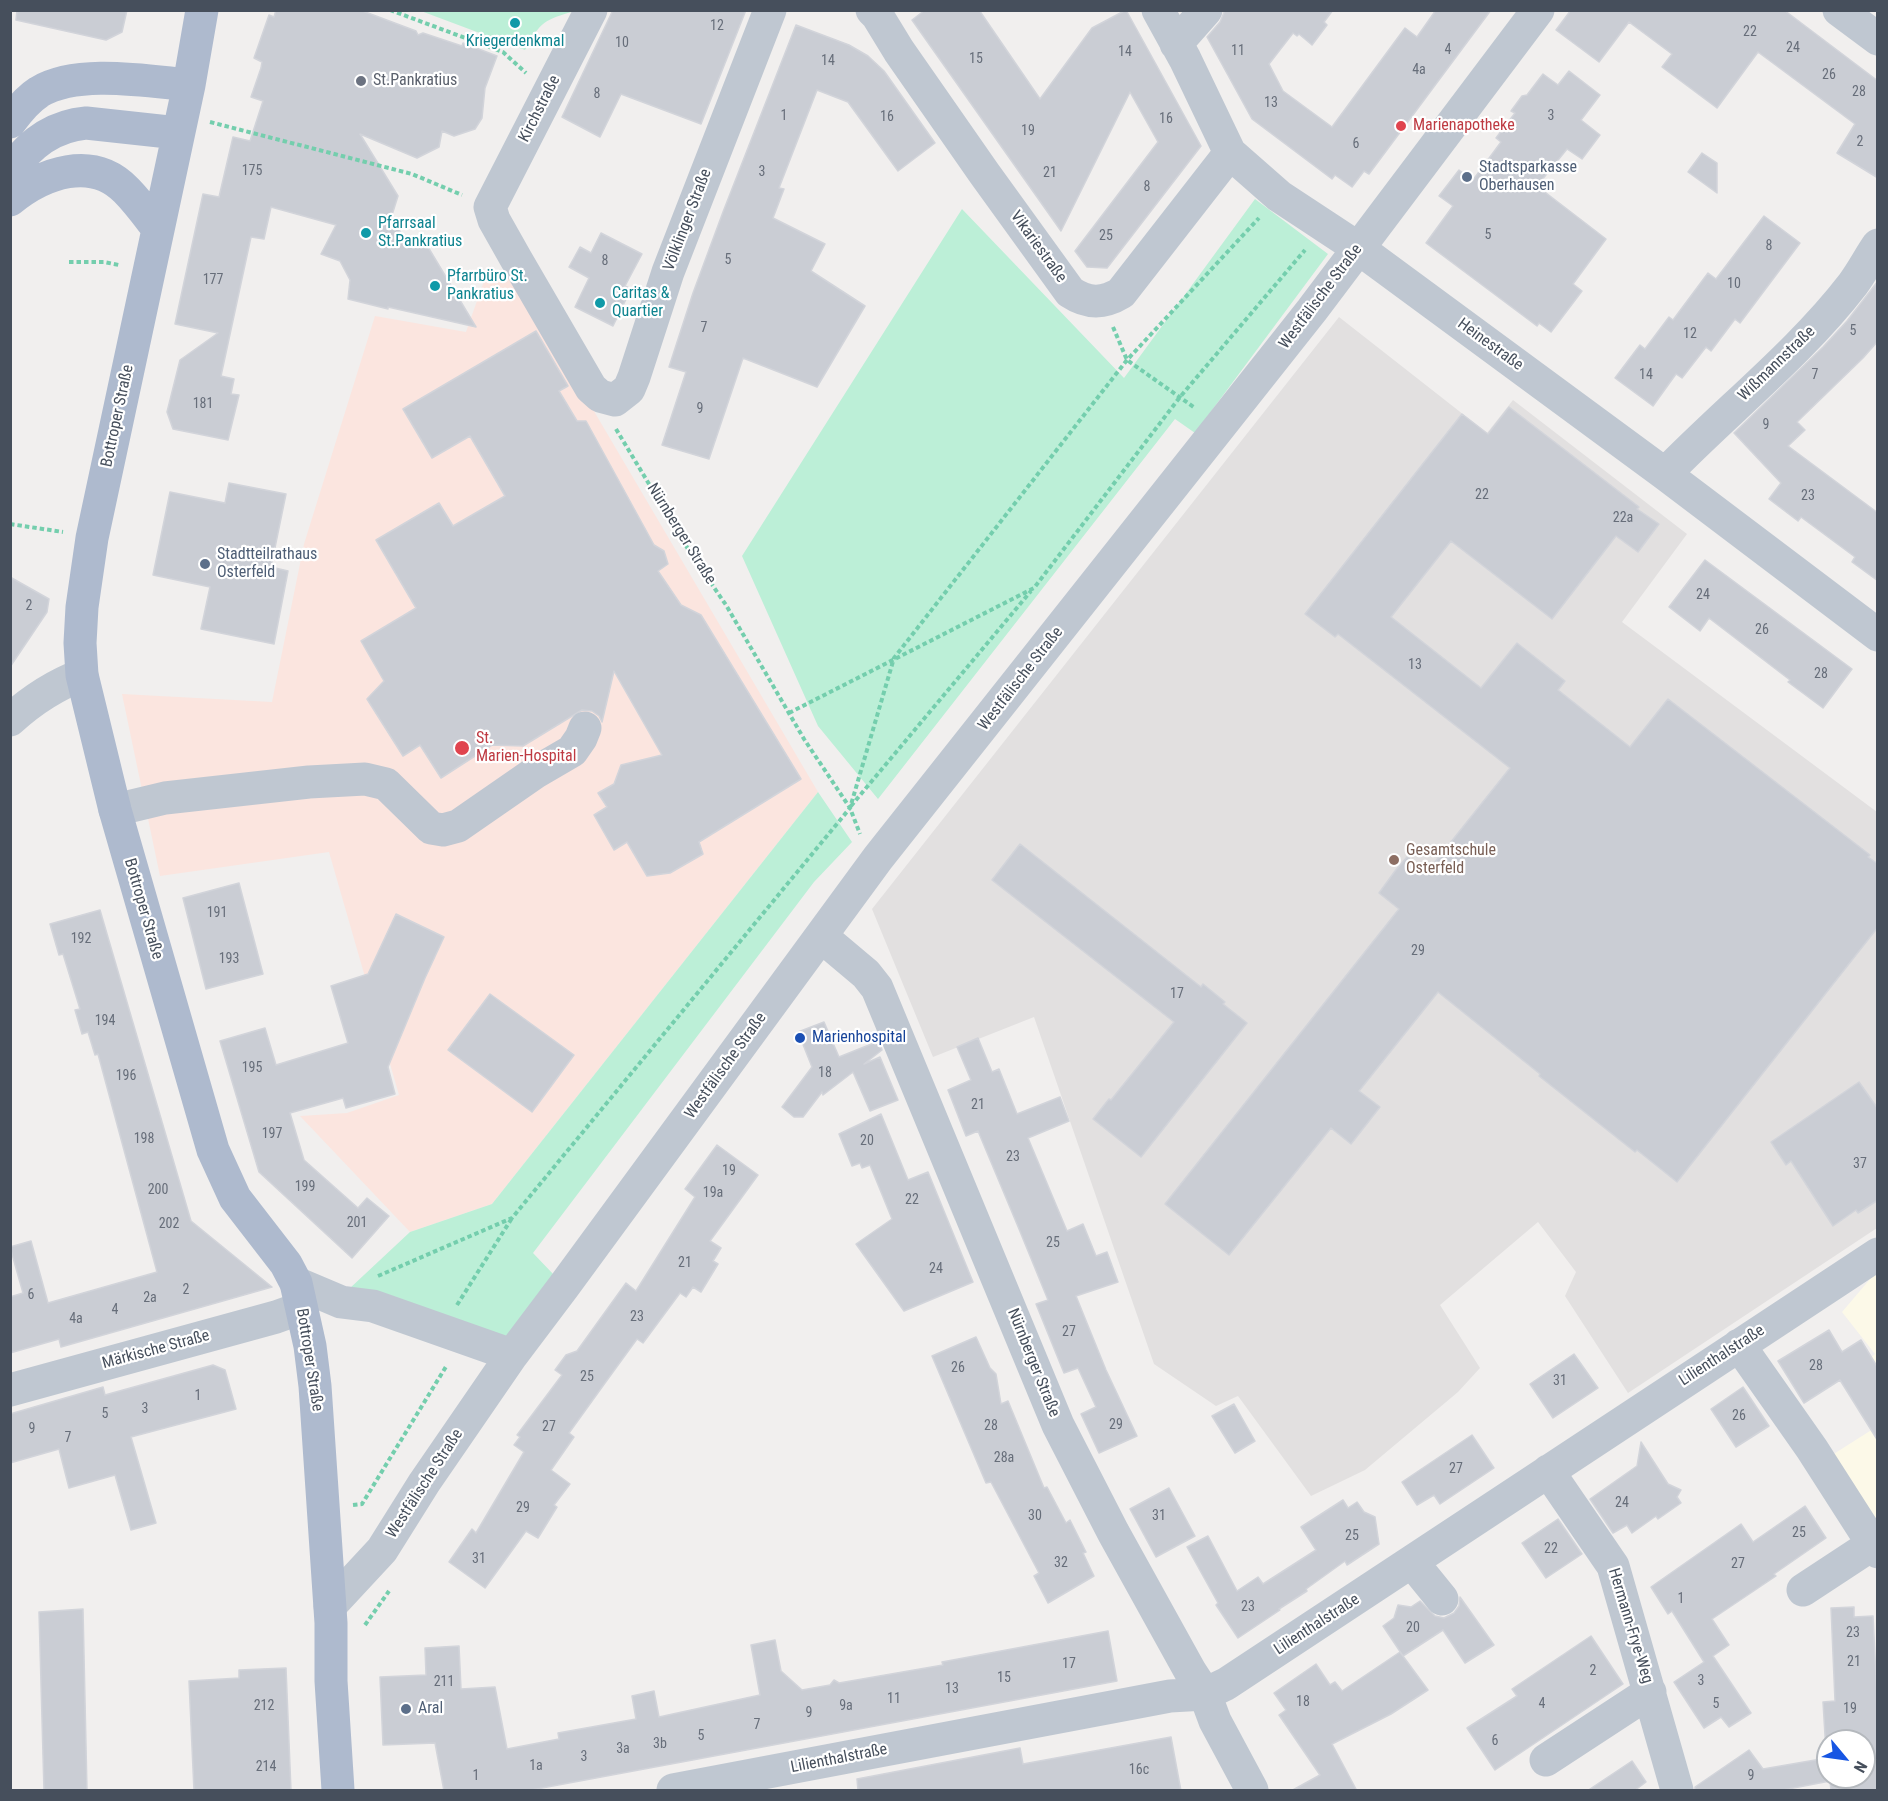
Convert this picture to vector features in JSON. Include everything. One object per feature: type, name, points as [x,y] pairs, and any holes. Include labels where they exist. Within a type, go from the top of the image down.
[{"type":"main road","name":"Bottroper Straße","points":[[202,10],[183,111],[92,538],[82,607],[80,643],[82,675],[115,810],[213,1150],[236,1198],[286,1264],[298,1296],[315,1386],[330,1606],[331,1681],[338,1791]]},
{"type":"main road","points":[[10,122],[19,110],[39,92],[84,78],[183,111]]},
{"type":"main road","points":[[10,172],[25,152],[53,131],[74,124],[183,111]]},
{"type":"main road","points":[[10,200],[42,178],[66,171],[93,171],[110,177],[125,189],[158,229]]},
{"type":"street","name":"Kirchstraße","points":[[490,207],[591,10]]},
{"type":"street","name":"Völklinger Straße","points":[[490,207],[494,220],[591,388],[600,396],[615,400],[629,389],[634,377],[668,272],[770,10]]},
{"type":"street","name":"Heinestraße","points":[[1158,10],[1217,122],[1230,153],[1279,196],[1358,248],[1665,474],[1878,635]]},
{"type":"street","points":[[1176,44],[1206,10]]},
{"type":"street","name":"Westfälische Straße","points":[[330,1606],[382,1550],[424,1483],[512,1355],[878,858],[1312,310],[1538,10]]},
{"type":"street","points":[[1839,10],[1878,39]]},
{"type":"street","name":"Vikariestraße","points":[[877,12],[899,51],[1070,292],[1083,299],[1103,302]]},
{"type":"street","points":[[1103,302],[1121,293],[1230,153]]},
{"type":"street","name":"Wißmannstraße","points":[[1665,474],[1705,432],[1819,323],[1854,283],[1878,245]]},
{"type":"street","points":[[10,720],[59,684],[82,675]]},
{"type":"street","points":[[115,810],[165,798],[365,779],[386,784],[431,828],[443,830],[458,826],[536,772],[572,751],[585,728]]},
{"type":"street","name":"Nürnberger Straße","points":[[822,937],[866,974],[877,988],[1058,1425],[1119,1542],[1205,1694],[1215,1721],[1252,1791]]},
{"type":"street","name":"Lilienthalstraße","points":[[673,1791],[1170,1696],[1205,1694],[1226,1684],[1878,1254]]},
{"type":"street","points":[[298,1296],[373,1306],[459,1324],[512,1355]]},
{"type":"street","name":"Märkische Straße","points":[[10,1390],[276,1317],[298,1296]]},
{"type":"street","points":[[1739,1345],[1812,1449],[1875,1548],[1803,1590]]},
{"type":"street","name":"Hermann-Frye-Weg","points":[[1548,1471],[1613,1566],[1677,1791]]},
{"type":"street","points":[[1412,1562],[1442,1599]]},
{"type":"street","name":"Hermann-Frye-Weg","points":[[1546,1760],[1650,1692]]},
{"type":"path","points":[[390,10],[503,52],[548,93]]},
{"type":"path","points":[[483,10],[522,10]]},
{"type":"path","points":[[183,111],[412,174],[490,207]]},
{"type":"path","points":[[849,808],[894,658],[1127,360],[1279,196]]},
{"type":"path","points":[[323,1506],[362,1504],[459,1324],[512,1218],[849,808],[1034,588],[1180,397],[1325,226]]},
{"type":"path","points":[[69,262],[104,262],[149,272]]},
{"type":"path","points":[[1103,302],[1127,360],[1221,426]]},
{"type":"path","name":"Nürnberger Straße","points":[[615,427],[691,554],[726,604],[789,713],[849,808],[861,836],[878,858]]},
{"type":"path","points":[[10,524],[45,530]]},
{"type":"path","points":[[789,713],[1034,588]]},
{"type":"path","points":[[373,1278],[512,1218]]},
{"type":"shaded area","name":"St. Marien-Hospital","points":[[489,267],[518,282],[818,792],[492,1204],[410,1232],[300,1116],[347,1113],[399,1095],[329,852],[160,876],[122,694],[272,702],[304,544],[375,316],[466,332]]},
{"type":"shaded area","name":"Gesamtschule Osterfeld","points":[[1339,317],[1487,433],[1513,400],[1687,534],[1622,622],[1877,812],[1877,1228],[1628,1393],[1565,1296],[1576,1272],[1538,1222],[1440,1305],[1480,1368],[1458,1392],[1365,1470],[1311,1496],[1238,1396],[1216,1406],[1154,1364],[1034,1017],[933,1057],[872,909]]},
{"type":"shaded area","points":[[1877,1271],[1877,1533],[1829,1457],[1873,1429],[1845,1381],[1875,1354],[1842,1312]]},
{"type":"green space","points":[[421,11],[575,11],[544,23],[525,50]]},
{"type":"green space","points":[[1255,199],[1328,254],[1195,433],[1175,419],[878,799],[818,726],[742,556],[962,209],[1124,378]]},
{"type":"green space","points":[[818,792],[852,842],[814,882],[533,1253],[554,1275],[503,1347],[349,1289],[410,1232],[492,1204]]},
{"type":"building","points":[[17,10],[127,10],[122,32],[106,40],[16,20]]},
{"type":"building","points":[[276,10],[360,10],[416,31],[418,35],[423,33],[462,46],[463,43],[497,56],[485,88],[482,118],[475,129],[454,136],[442,131],[439,147],[417,158],[360,134],[398,196],[392,215],[402,235],[425,242],[476,327],[348,299],[350,280],[340,261],[321,254],[336,225],[271,207],[264,239],[251,237],[221,376],[234,379],[231,394],[239,395],[228,440],[173,429],[167,412],[180,360],[218,333],[175,324],[203,194],[219,197],[233,137],[250,141],[263,101],[251,97],[262,62],[254,58],[269,15],[274,17]]},
{"type":"building","points":[[613,10],[746,10],[701,124],[621,94],[600,137],[562,117]]},
{"type":"building","points":[[925,10],[979,10],[1040,99],[1092,28],[1126,10],[1201,146],[1107,268],[1087,267],[1075,251],[1158,142],[1130,92],[1061,231],[912,20]]},
{"type":"building","points":[[1225,10],[1333,10],[1324,22],[1327,25],[1312,45],[1299,34],[1297,36],[1293,33],[1269,64],[1283,91],[1332,127],[1405,28],[1417,37],[1436,10],[1491,10],[1369,174],[1364,171],[1352,187],[1335,175],[1332,179],[1252,119],[1207,37],[1220,22]]},
{"type":"building","points":[[1571,10],[1784,10],[1878,81],[1878,178],[1837,153],[1855,124],[1758,52],[1717,108],[1662,67],[1672,54],[1629,22],[1599,62],[1556,30]]},
{"type":"building","points":[[796,25],[849,45],[868,56],[884,71],[935,143],[898,171],[848,102],[817,90],[779,188],[784,189],[773,218],[825,244],[811,271],[865,306],[817,387],[743,358],[709,459],[662,445],[686,372],[669,367],[723,212]]},
{"type":"building","points":[[1569,71],[1600,95],[1581,120],[1600,135],[1582,159],[1567,149],[1537,186],[1606,239],[1573,284],[1582,291],[1551,332],[1539,323],[1537,326],[1426,243],[1453,206],[1439,196],[1459,170],[1473,180],[1501,142],[1496,138],[1515,113],[1511,111],[1522,96],[1527,95],[1543,74],[1558,85]]},
{"type":"building","points":[[1702,153],[1717,163],[1717,193],[1688,172]]},
{"type":"building","points":[[1764,216],[1800,243],[1740,323],[1735,319],[1711,351],[1706,347],[1682,378],[1676,374],[1653,406],[1615,378],[1640,345],[1645,349],[1669,317],[1673,320],[1708,273],[1716,279]]},
{"type":"building","points":[[601,233],[642,254],[625,286],[631,289],[613,326],[575,307],[589,278],[569,267],[580,247],[591,253]]},
{"type":"building","points":[[1878,281],[1878,341],[1797,422],[1805,430],[1788,446],[1878,513],[1878,581],[1852,562],[1855,557],[1801,517],[1798,521],[1769,499],[1781,483],[1734,433],[1823,347]]},
{"type":"building","points":[[536,331],[568,386],[559,391],[577,421],[586,421],[654,545],[664,551],[668,564],[658,571],[681,605],[701,615],[801,779],[699,842],[703,854],[670,873],[647,876],[627,842],[614,850],[594,815],[607,807],[598,793],[614,784],[621,765],[662,755],[614,671],[602,722],[599,716],[592,711],[582,710],[523,746],[492,745],[441,778],[420,745],[403,756],[367,699],[384,681],[361,641],[416,608],[376,540],[439,503],[453,526],[505,496],[470,436],[432,458],[403,409]]},
{"type":"building","points":[[1509,407],[1659,524],[1638,552],[1616,536],[1552,619],[1451,541],[1391,617],[1481,688],[1517,643],[1565,681],[1558,690],[1630,747],[1668,699],[1870,855],[1868,857],[1878,864],[1878,927],[1677,1182],[1539,1076],[1540,1074],[1438,992],[1359,1091],[1380,1107],[1351,1144],[1331,1128],[1229,1255],[1165,1204],[1399,909],[1379,893],[1395,871],[1407,857],[1427,872],[1510,768],[1338,634],[1335,637],[1305,614],[1462,414],[1488,434]]},
{"type":"building","name":"Stadtteilrathaus Osterfeld","points":[[229,483],[286,494],[271,567],[288,571],[274,644],[201,629],[210,587],[153,575],[170,492],[225,503]]},
{"type":"building","points":[[1705,560],[1852,669],[1823,708],[1709,618],[1700,631],[1669,607]]},
{"type":"building","points":[[10,577],[49,599],[47,612],[10,667]]},
{"type":"building","points":[[1020,844],[1201,987],[1203,984],[1247,1023],[1141,1157],[1093,1119],[1174,1022],[992,880]]},
{"type":"building","points":[[239,883],[263,974],[206,989],[183,898]]},
{"type":"building","points":[[100,910],[191,1221],[272,1287],[61,1347],[59,1339],[10,1353],[10,1297],[23,1293],[10,1247],[31,1241],[48,1303],[157,1272],[98,1054],[95,1055],[88,1032],[82,1034],[75,1010],[80,1009],[63,954],[59,955],[50,924]]},
{"type":"building","points":[[396,914],[444,937],[388,1067],[395,1094],[346,1108],[343,1098],[290,1113],[304,1160],[358,1208],[367,1198],[389,1216],[352,1258],[259,1172],[220,1041],[265,1028],[276,1065],[348,1043],[331,986],[368,974]]},
{"type":"building","points":[[490,994],[574,1055],[532,1112],[448,1050]]},
{"type":"building","points":[[824,1022],[839,1057],[879,1041],[882,1050],[864,1064],[880,1057],[898,1100],[870,1111],[853,1072],[823,1095],[822,1092],[803,1117],[794,1117],[782,1107],[812,1067],[798,1032]]},
{"type":"building","points":[[978,1038],[992,1072],[999,1069],[1017,1114],[1060,1097],[1069,1121],[1028,1138],[1067,1231],[1083,1224],[1096,1256],[1107,1252],[1118,1282],[1076,1296],[1106,1370],[1137,1436],[1099,1453],[1081,1414],[1096,1407],[1078,1368],[1064,1373],[1036,1304],[1048,1300],[1019,1229],[978,1131],[966,1136],[948,1090],[971,1080],[957,1047]]},
{"type":"building","points":[[1859,1082],[1878,1109],[1878,1200],[1858,1213],[1856,1210],[1833,1226],[1791,1161],[1786,1165],[1771,1142]]},
{"type":"building","points":[[881,1114],[908,1180],[928,1172],[973,1282],[904,1311],[856,1244],[892,1219],[870,1165],[862,1168],[860,1163],[852,1166],[839,1134]]},
{"type":"building","points":[[717,1145],[758,1175],[710,1241],[721,1248],[713,1261],[718,1264],[701,1292],[693,1287],[686,1297],[680,1293],[643,1343],[637,1339],[569,1433],[574,1437],[551,1470],[570,1484],[554,1505],[557,1507],[538,1538],[526,1531],[485,1588],[449,1562],[472,1529],[476,1533],[524,1452],[514,1445],[520,1437],[517,1435],[562,1375],[555,1370],[566,1355],[577,1351],[626,1283],[636,1291],[695,1197],[685,1189]]},
{"type":"building","points":[[1829,1330],[1842,1352],[1861,1340],[1878,1368],[1878,1441],[1840,1380],[1804,1403],[1778,1361]]},
{"type":"building","points":[[976,1337],[990,1368],[996,1374],[1001,1404],[1008,1401],[1044,1488],[1047,1487],[1066,1523],[1070,1520],[1086,1552],[1083,1553],[1094,1576],[1048,1603],[1034,1576],[1039,1573],[991,1482],[986,1483],[932,1356]]},
{"type":"building","points":[[1574,1354],[1598,1388],[1553,1418],[1530,1384]]},
{"type":"building","points":[[213,1365],[225,1370],[236,1409],[131,1437],[156,1523],[131,1530],[115,1475],[69,1488],[59,1449],[10,1463],[10,1414],[103,1387],[105,1395]]},
{"type":"building","points":[[1743,1387],[1769,1426],[1736,1447],[1711,1409]]},
{"type":"building","points":[[1234,1404],[1255,1441],[1235,1453],[1212,1416]]},
{"type":"building","points":[[1472,1435],[1494,1468],[1440,1504],[1434,1495],[1417,1505],[1402,1482]]},
{"type":"building","points":[[1641,1442],[1668,1484],[1681,1490],[1677,1497],[1681,1503],[1658,1519],[1656,1516],[1632,1533],[1627,1525],[1613,1533],[1590,1499],[1637,1466]]},
{"type":"building","points":[[1169,1488],[1195,1536],[1156,1557],[1130,1509]]},
{"type":"building","points":[[1343,1500],[1348,1508],[1357,1502],[1364,1512],[1375,1517],[1379,1544],[1347,1565],[1345,1561],[1306,1589],[1307,1591],[1238,1638],[1216,1605],[1218,1603],[1187,1547],[1208,1536],[1237,1591],[1258,1577],[1263,1584],[1316,1550],[1301,1527]]},
{"type":"building","points":[[1805,1506],[1826,1538],[1774,1574],[1776,1576],[1712,1619],[1729,1645],[1713,1656],[1751,1713],[1729,1727],[1721,1717],[1704,1728],[1674,1682],[1704,1662],[1672,1611],[1668,1614],[1651,1587],[1741,1524],[1753,1542]]},
{"type":"building","points":[[1558,1519],[1582,1554],[1546,1578],[1522,1543]]},
{"type":"building","points":[[1460,1597],[1494,1645],[1465,1663],[1443,1630],[1403,1656],[1383,1626],[1394,1618],[1398,1605],[1411,1607],[1420,1601],[1435,1616],[1444,1618],[1454,1613],[1459,1606]]},
{"type":"building","points":[[1854,1607],[1854,1617],[1873,1616],[1878,1717],[1878,1791],[1831,1791],[1831,1789],[1876,1789],[1876,1729],[1825,1729],[1823,1702],[1835,1701],[1831,1608]]},
{"type":"building","points":[[83,1609],[87,1791],[44,1791],[39,1612]]},
{"type":"building","points":[[1108,1631],[1117,1681],[526,1791],[444,1791],[435,1743],[383,1745],[380,1677],[426,1675],[425,1648],[459,1646],[461,1689],[495,1687],[507,1749],[559,1739],[558,1733],[636,1719],[632,1696],[654,1691],[659,1717],[760,1695],[751,1645],[775,1640],[781,1671],[802,1690],[830,1685],[834,1680],[839,1683],[943,1665],[942,1662]]},
{"type":"building","points":[[1591,1636],[1623,1684],[1495,1770],[1467,1728],[1517,1696],[1512,1689]]},
{"type":"building","points":[[1400,1652],[1428,1690],[1391,1714],[1332,1744],[1357,1791],[1291,1791],[1320,1775],[1279,1715],[1286,1710],[1274,1693],[1316,1664],[1330,1685],[1335,1682],[1342,1691]]},
{"type":"building","points":[[286,1668],[291,1791],[194,1791],[189,1681],[239,1678],[239,1670]]},
{"type":"building","points":[[1171,1737],[1181,1791],[858,1791],[857,1779],[1020,1748],[1023,1764]]},
{"type":"building","points":[[1749,1750],[1763,1769],[1816,1760],[1816,1784],[1778,1791],[1695,1791],[1695,1787]]},
{"type":"building","points":[[1632,1761],[1646,1782],[1634,1791],[1587,1791]]},
{"type":"place","name":"Kriegerdenkmal","points":[[515,23]]},
{"type":"place","name":"St.Pankratius","points":[[361,81]]},
{"type":"place","name":"Marienapotheke","points":[[1401,126]]},
{"type":"place","name":"Stadtsparkasse Oberhausen","points":[[1467,177]]},
{"type":"place","name":"Pfarrsaal St.Pankratius","points":[[366,233]]},
{"type":"place","name":"Pfarrbüro St. Pankratius","points":[[435,286]]},
{"type":"place","name":"Caritas & Quartier","points":[[600,303]]},
{"type":"place","name":"Stadtteilrathaus Osterfeld","points":[[205,564]]},
{"type":"place","name":"St. Marien-Hospital","points":[[462,748]]},
{"type":"place","name":"Gesamtschule Osterfeld","points":[[1394,860]]},
{"type":"place","name":"Marienhospital","points":[[800,1038]]},
{"type":"place","name":"Aral","points":[[406,1709]]}]
